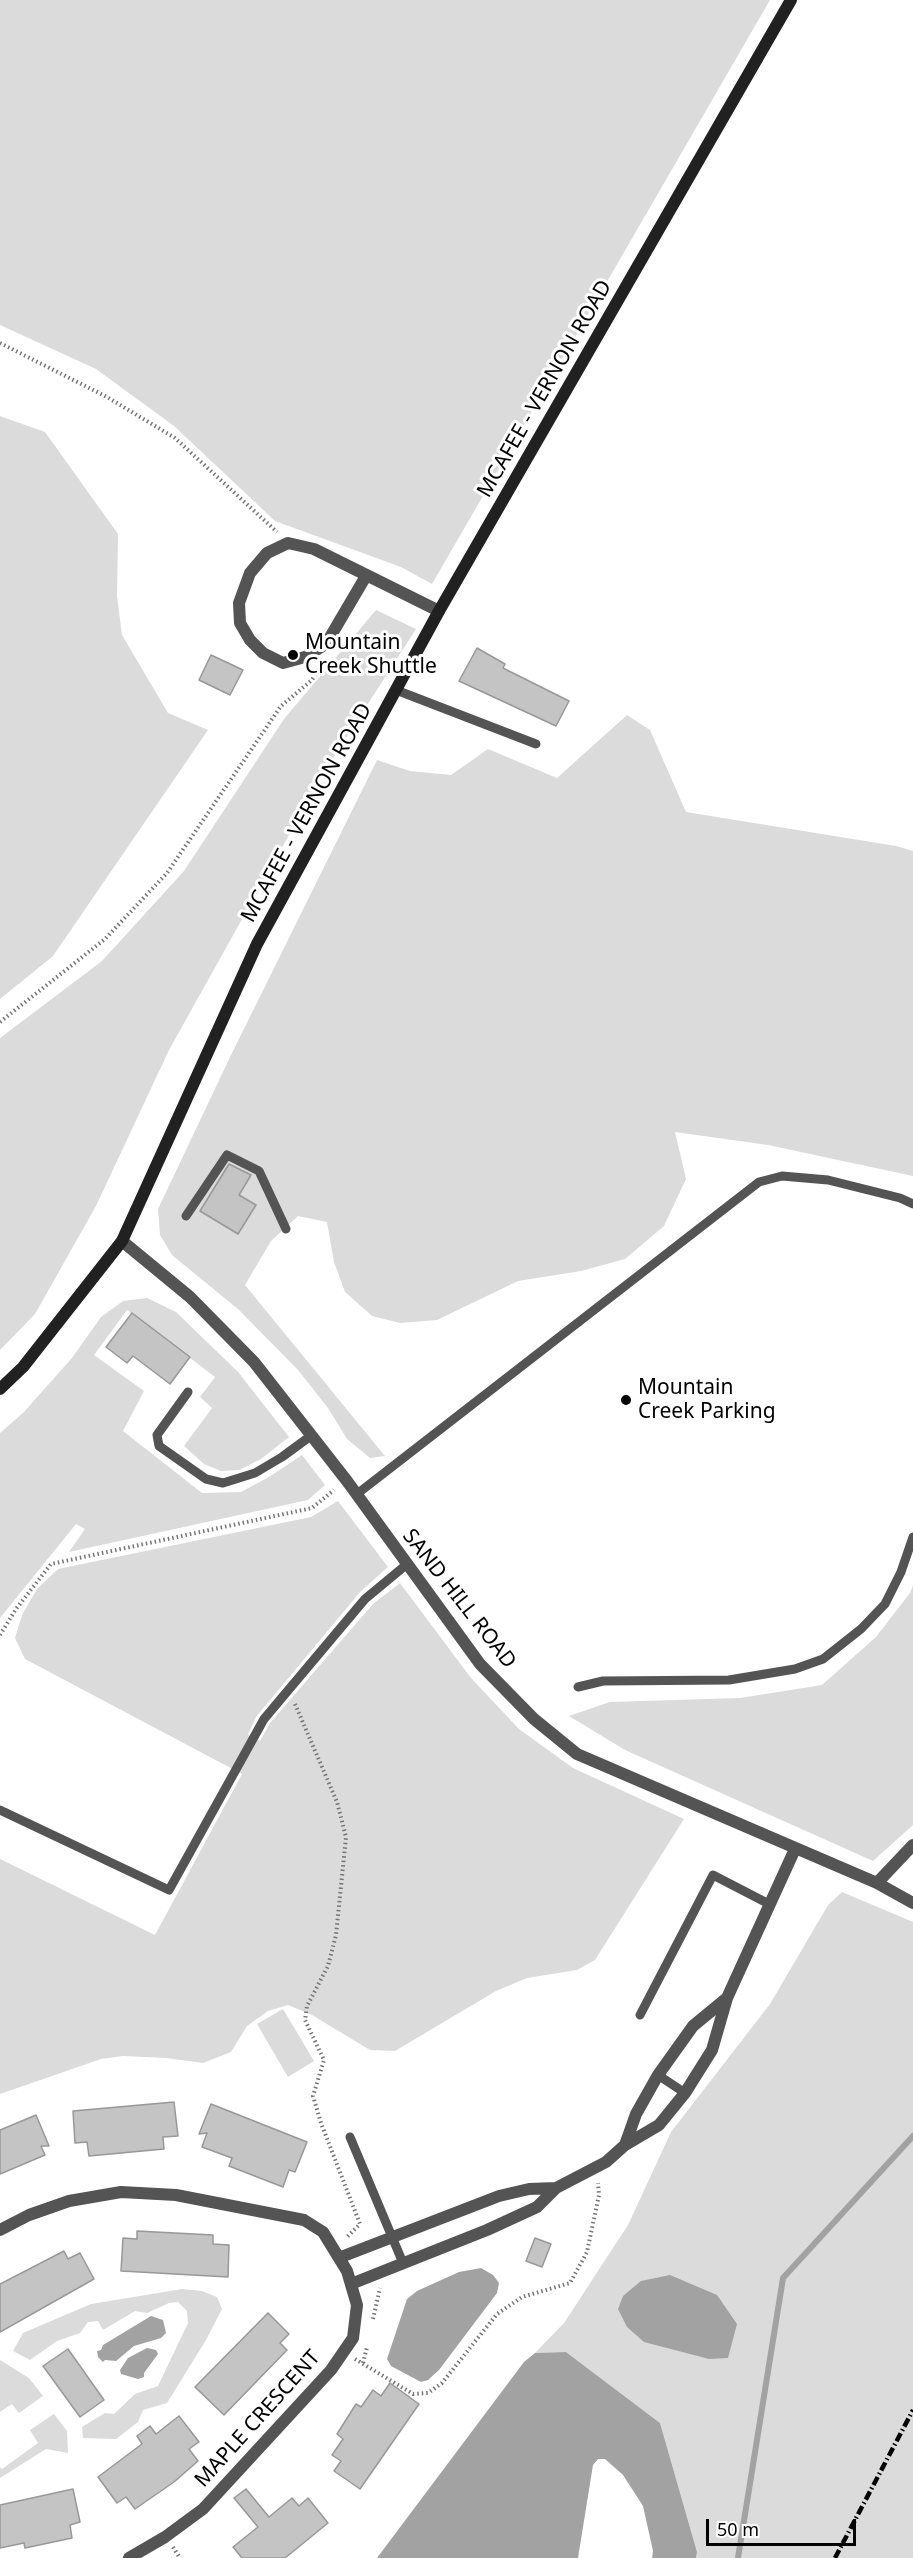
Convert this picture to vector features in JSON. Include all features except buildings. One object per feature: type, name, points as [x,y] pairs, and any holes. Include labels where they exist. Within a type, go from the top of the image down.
[{"type":"main road","name":"MCAFEE - VERNON ROAD","points":[[0,1389],[23,1367],[122,1241],[257,944],[439,611],[791,0]]},
{"type":"street","points":[[366,576],[326,644],[305,657],[283,663],[263,653],[250,640],[240,623],[239,603],[250,573],[267,553],[288,543],[314,549],[439,611]]},
{"type":"street","name":"SAND HILL ROAD","points":[[122,1241],[190,1297],[254,1362],[357,1494],[406,1565],[480,1664],[534,1719],[577,1754],[877,1883],[913,1903]]},
{"type":"street","points":[[877,1883],[913,1845]]},
{"type":"street","points":[[349,2278],[403,2263],[487,2230],[537,2207],[556,2188],[596,2167],[625,2145],[659,2125],[685,2093],[712,2050],[727,1998],[795,1849]]},
{"type":"street","points":[[625,2145],[636,2114],[658,2075],[693,2026],[727,1998]]},
{"type":"street","points":[[338,2254],[392,2237],[499,2196],[530,2189],[556,2188]]},
{"type":"street","name":"MAPLE CRESCENT","points":[[0,2230],[29,2215],[69,2201],[122,2192],[176,2194],[304,2220],[323,2232],[338,2254],[349,2278],[357,2306],[353,2338],[331,2370],[203,2509],[165,2537],[129,2558]]},
{"type":"lane","points":[[396,690],[536,744]]},
{"type":"lane","points":[[186,1216],[227,1155],[259,1171],[286,1229]]},
{"type":"lane","points":[[357,1494],[759,1182],[782,1176],[828,1180],[900,1198],[913,1204]]},
{"type":"lane","points":[[188,1392],[157,1435],[159,1446],[206,1479],[223,1484],[255,1473],[312,1435]]},
{"type":"lane","points":[[578,1687],[603,1681],[729,1680],[795,1669],[823,1659],[861,1629],[885,1604],[901,1572],[913,1537]]},
{"type":"lane","points":[[0,1810],[169,1890],[264,1719],[364,1599],[406,1565]]},
{"type":"lane","points":[[640,2015],[713,1875],[769,1904]]},
{"type":"lane","points":[[658,2075],[685,2093]]},
{"type":"lane","points":[[350,2137],[403,2263]]},
{"type":"path","points":[[0,343],[107,397],[175,438],[288,543]]},
{"type":"path","points":[[0,1022],[105,939],[166,873],[281,706],[312,680],[328,657],[326,644]]},
{"type":"path","points":[[0,1635],[16,1609],[51,1564],[312,1508],[347,1481]]},
{"type":"path","points":[[288,1691],[304,1721],[337,1802],[345,1837],[336,1935],[328,1966],[307,2006],[305,2020],[324,2060],[313,2096],[360,2224],[338,2254]]},
{"type":"path","points":[[343,2352],[413,2394],[428,2393],[442,2383],[497,2314],[522,2297],[570,2283],[586,2252],[599,2195],[596,2167]]},
{"type":"shaded area","points":[[0,0],[770,0],[432,584],[401,567],[275,521],[174,426],[96,369],[0,325]]},
{"type":"shaded area","points":[[0,416],[45,432],[118,534],[117,596],[122,635],[168,713],[208,730],[53,956],[0,999]]},
{"type":"shaded area","points":[[376,610],[416,629],[323,774],[169,1050],[96,1206],[35,1314],[0,1350],[0,1038],[102,961],[184,871],[284,719]]},
{"type":"shaded area","points":[[627,715],[650,730],[686,812],[896,846],[913,851],[913,1176],[768,1145],[675,1132],[686,1179],[664,1226],[625,1259],[581,1271],[518,1281],[437,1320],[400,1323],[372,1316],[345,1292],[334,1262],[327,1222],[298,1216],[271,1241],[245,1285],[385,1456],[370,1458],[347,1439],[328,1408],[298,1370],[239,1310],[172,1255],[160,1235],[158,1209],[231,1055],[377,760],[410,771],[451,775],[488,749],[557,778]]},
{"type":"shaded area","points":[[147,1298],[176,1312],[238,1372],[289,1437],[261,1459],[239,1470],[221,1471],[204,1464],[184,1446],[212,1408],[200,1397],[215,1377],[127,1310],[94,1355],[144,1391],[123,1431],[202,1493],[241,1492],[302,1455],[325,1485],[308,1500],[69,1552],[85,1529],[76,1524],[0,1618],[0,1433],[23,1413],[72,1358],[101,1317],[123,1301]]},
{"type":"shaded area","points":[[338,1501],[388,1567],[360,1592],[256,1717],[248,1735],[260,1741],[270,1723],[373,1604],[400,1583],[471,1678],[519,1729],[573,1768],[684,1819],[595,1960],[577,1970],[527,1978],[496,1991],[395,2051],[370,2050],[312,2015],[288,2005],[268,2011],[247,2026],[231,2052],[203,2063],[123,2056],[101,2059],[0,2094],[0,1859],[155,1935],[242,1774],[25,1659],[15,1638],[22,1615],[37,1589],[58,1569],[311,1517]]},
{"type":"shaded area","points":[[913,1585],[913,1825],[873,1861],[625,1750],[569,1716],[610,1702],[740,1698],[822,1685],[876,1637],[910,1593]]},
{"type":"shaded area","points":[[842,1892],[913,1922],[913,2558],[696,2558],[697,2552],[660,2423],[566,2352],[535,2353],[564,2323],[628,2225],[671,2132],[770,2004],[828,1905]]},
{"type":"shaded area","points":[[283,2009],[314,2061],[288,2077],[257,2024]]},
{"type":"shaded area","points":[[481,2268],[493,2275],[499,2283],[497,2293],[439,2370],[428,2380],[421,2382],[391,2366],[387,2359],[407,2299],[417,2291],[459,2272]]},
{"type":"shaded area","points":[[670,2275],[717,2295],[737,2324],[728,2358],[709,2359],[644,2342],[627,2327],[618,2309],[623,2296],[641,2281]]},
{"type":"shaded area","points":[[182,2289],[202,2291],[217,2297],[222,2309],[206,2340],[167,2403],[143,2410],[138,2422],[116,2439],[83,2438],[82,2427],[105,2413],[114,2414],[135,2394],[158,2386],[188,2323],[187,2311],[178,2302],[169,2303],[147,2313],[135,2311],[103,2330],[98,2321],[88,2322],[80,2333],[57,2341],[30,2360],[13,2351],[23,2333],[91,2304]]},
{"type":"shaded area","points":[[151,2316],[163,2320],[166,2333],[161,2338],[134,2346],[116,2361],[105,2360],[103,2362],[98,2357],[97,2351],[101,2350],[103,2345]]},
{"type":"shaded area","points":[[147,2348],[156,2350],[158,2354],[144,2373],[144,2377],[138,2379],[121,2374],[120,2370],[128,2358]]},
{"type":"shaded area","points":[[566,2352],[660,2423],[697,2552],[696,2558],[652,2558],[653,2551],[643,2506],[623,2475],[605,2459],[598,2459],[593,2465],[578,2558],[377,2558],[524,2362],[535,2353]]},
{"type":"shaded area","points":[[0,2360],[29,2378],[43,2396],[19,2413],[12,2404],[0,2412]]},
{"type":"shaded area","points":[[54,2414],[67,2431],[68,2453],[46,2449],[0,2478],[0,2467],[2,2469],[38,2443],[30,2430]]},
{"type":"waterway","points":[[738,2558],[783,2278],[913,2136]]},
{"type":"railway","points":[[835,2558],[913,2410]]},
{"type":"place","name":"Mountain Creek Shuttle","points":[[293,655]]},
{"type":"place","name":"Mountain Creek Parking","points":[[626,1400]]}]
